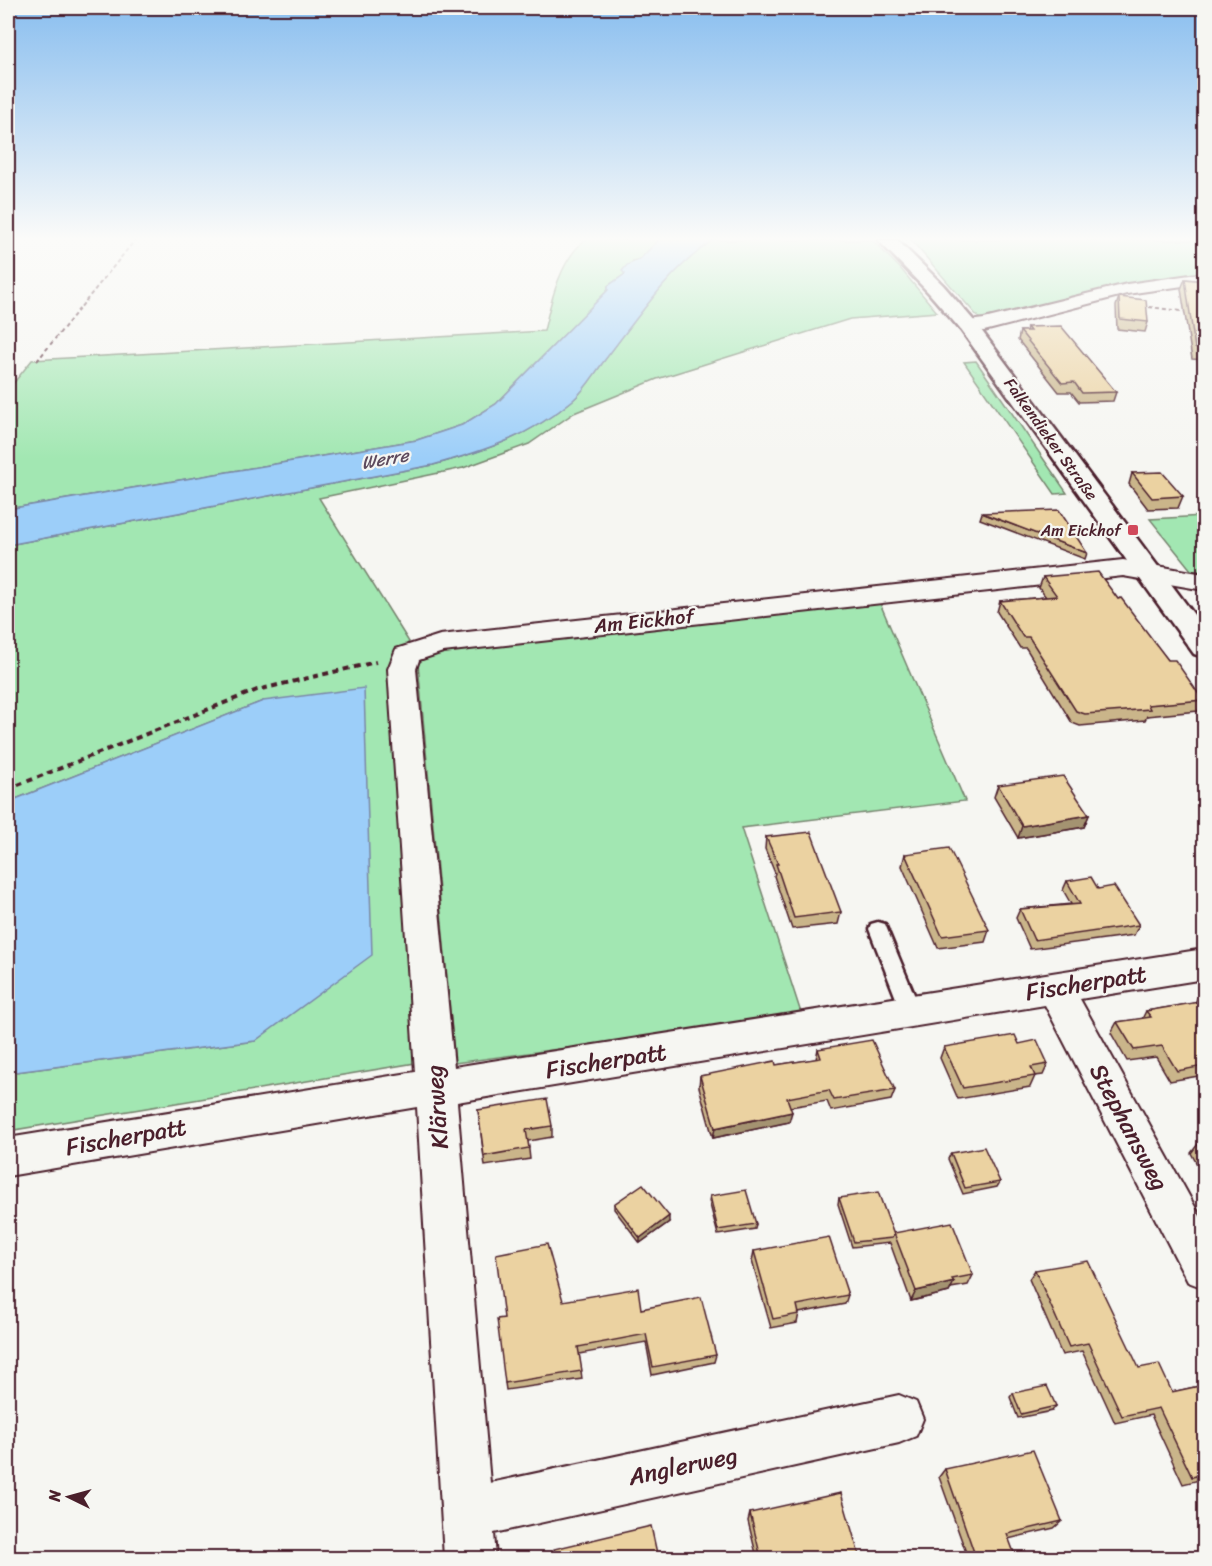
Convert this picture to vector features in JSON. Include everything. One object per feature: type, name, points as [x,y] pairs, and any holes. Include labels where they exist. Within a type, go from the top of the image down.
[{"type":"street","name":"Falkendieker Straße","points":[[955,313],[968,327],[1204,648]]},
{"type":"street","points":[[968,327],[1031,313]]},
{"type":"street","name":"Am Eickhof","points":[[406,655],[440,644],[464,641],[1123,568],[1204,582]]},
{"type":"street","name":"Klärweg","points":[[406,655],[402,669],[436,1088],[468,1536]]},
{"type":"street","name":"Fischerpatt","points":[[8,1157],[408,1090],[436,1088],[1204,964]]},
{"type":"street","name":"Stephansweg","points":[[1054,987],[1204,1266]]},
{"type":"street","name":"Anglerweg","points":[[468,1536],[899,1419]]},
{"type":"lane","points":[[878,929],[911,1011]]},
{"type":"path","points":[[37,361],[76,313]]},
{"type":"path","points":[[8,789],[257,690],[406,655]]},
{"type":"green space","points":[[548,313],[585,313],[496,404],[462,425],[417,440],[8,509],[8,390],[32,360],[544,331]]},
{"type":"green space","points":[[640,313],[924,313],[850,319],[657,379],[574,413],[529,444],[463,468],[319,498],[409,642],[393,658],[421,1062],[8,1131],[8,1073],[255,1041],[263,701],[8,802],[8,545],[433,465],[470,454],[524,433],[557,413],[577,396]]},
{"type":"green space","points":[[975,313],[1032,313],[984,324]]},
{"type":"green space","points":[[976,361],[1067,493],[1055,494],[964,362]]},
{"type":"green space","points":[[1204,516],[1204,572],[1191,570],[1150,519]]},
{"type":"green space","points":[[879,601],[965,801],[741,828],[802,1016],[455,1063],[418,664],[426,656],[442,651]]},
{"type":"water","name":"Werre","points":[[585,313],[640,313],[577,396],[541,423],[489,448],[433,465],[8,545],[8,509],[417,440],[462,425],[496,404]]},
{"type":"water","points":[[364,688],[372,955],[255,1041],[8,1073],[8,802],[263,701]]},
{"type":"building","points":[[1120,313],[1147,313],[1148,322],[1120,319]]},
{"type":"building","points":[[1190,313],[1204,313],[1204,349],[1195,348]]},
{"type":"building","points":[[1061,326],[1116,392],[1082,393],[1074,382],[1062,383],[1020,331],[1030,331],[1027,327]]},
{"type":"building","points":[[1162,472],[1183,496],[1152,498],[1132,473]]},
{"type":"building","points":[[1059,510],[1087,553],[982,513]]},
{"type":"building","points":[[1098,572],[1118,599],[1121,598],[1168,660],[1175,660],[1203,700],[1148,705],[1150,709],[1085,714],[1076,711],[1029,637],[1023,637],[1000,601],[1057,596],[1043,577]]},
{"type":"building","points":[[1063,776],[1089,815],[1022,826],[998,785]]},
{"type":"building","points":[[811,832],[841,912],[794,918],[776,864],[778,864],[766,837]]},
{"type":"building","points":[[949,848],[989,930],[942,936],[905,854]]},
{"type":"building","points":[[1091,877],[1098,889],[1114,886],[1139,925],[1034,940],[1020,909],[1080,904],[1067,881]]},
{"type":"building","points":[[1204,998],[1204,1066],[1177,1071],[1162,1046],[1134,1050],[1117,1022],[1151,1017],[1146,1011],[1199,1002],[1197,999]]},
{"type":"building","points":[[1015,1035],[1019,1044],[1037,1040],[1048,1064],[1031,1067],[1035,1076],[963,1088],[944,1047]]},
{"type":"building","points":[[872,1040],[895,1090],[834,1100],[829,1090],[787,1098],[792,1112],[715,1128],[700,1076],[775,1061],[776,1065],[821,1058],[818,1049]]},
{"type":"building","points":[[547,1099],[552,1126],[526,1130],[529,1148],[484,1156],[478,1110]]},
{"type":"building","points":[[1204,1143],[1204,1155],[1198,1144]]},
{"type":"building","points":[[984,1147],[1000,1182],[965,1188],[951,1153]]},
{"type":"building","points":[[643,1184],[669,1216],[640,1238],[614,1204]]},
{"type":"building","points":[[746,1190],[756,1224],[718,1230],[710,1196]]},
{"type":"building","points":[[878,1192],[894,1235],[892,1238],[854,1242],[839,1198]]},
{"type":"building","points":[[952,1222],[973,1275],[952,1279],[954,1282],[916,1291],[894,1233]]},
{"type":"building","points":[[829,1237],[848,1295],[797,1305],[799,1314],[773,1319],[754,1251]]},
{"type":"building","points":[[547,1244],[563,1301],[638,1288],[641,1309],[701,1297],[716,1355],[653,1367],[646,1334],[578,1347],[582,1371],[505,1383],[497,1319],[504,1318],[496,1254]]},
{"type":"building","points":[[1088,1261],[1139,1368],[1159,1364],[1172,1392],[1204,1385],[1204,1474],[1192,1477],[1159,1408],[1122,1416],[1088,1343],[1069,1347],[1035,1270]]},
{"type":"building","points":[[1047,1386],[1056,1406],[1021,1414],[1013,1393]]},
{"type":"building","points":[[1033,1450],[1062,1521],[1007,1534],[1016,1558],[976,1558],[945,1469]]},
{"type":"building","points":[[841,1493],[860,1558],[761,1558],[750,1513]]},
{"type":"building","points":[[651,1526],[658,1558],[555,1558],[554,1549]]},
{"type":"place","name":"Am Eickhof","points":[[1133,530]]}]
